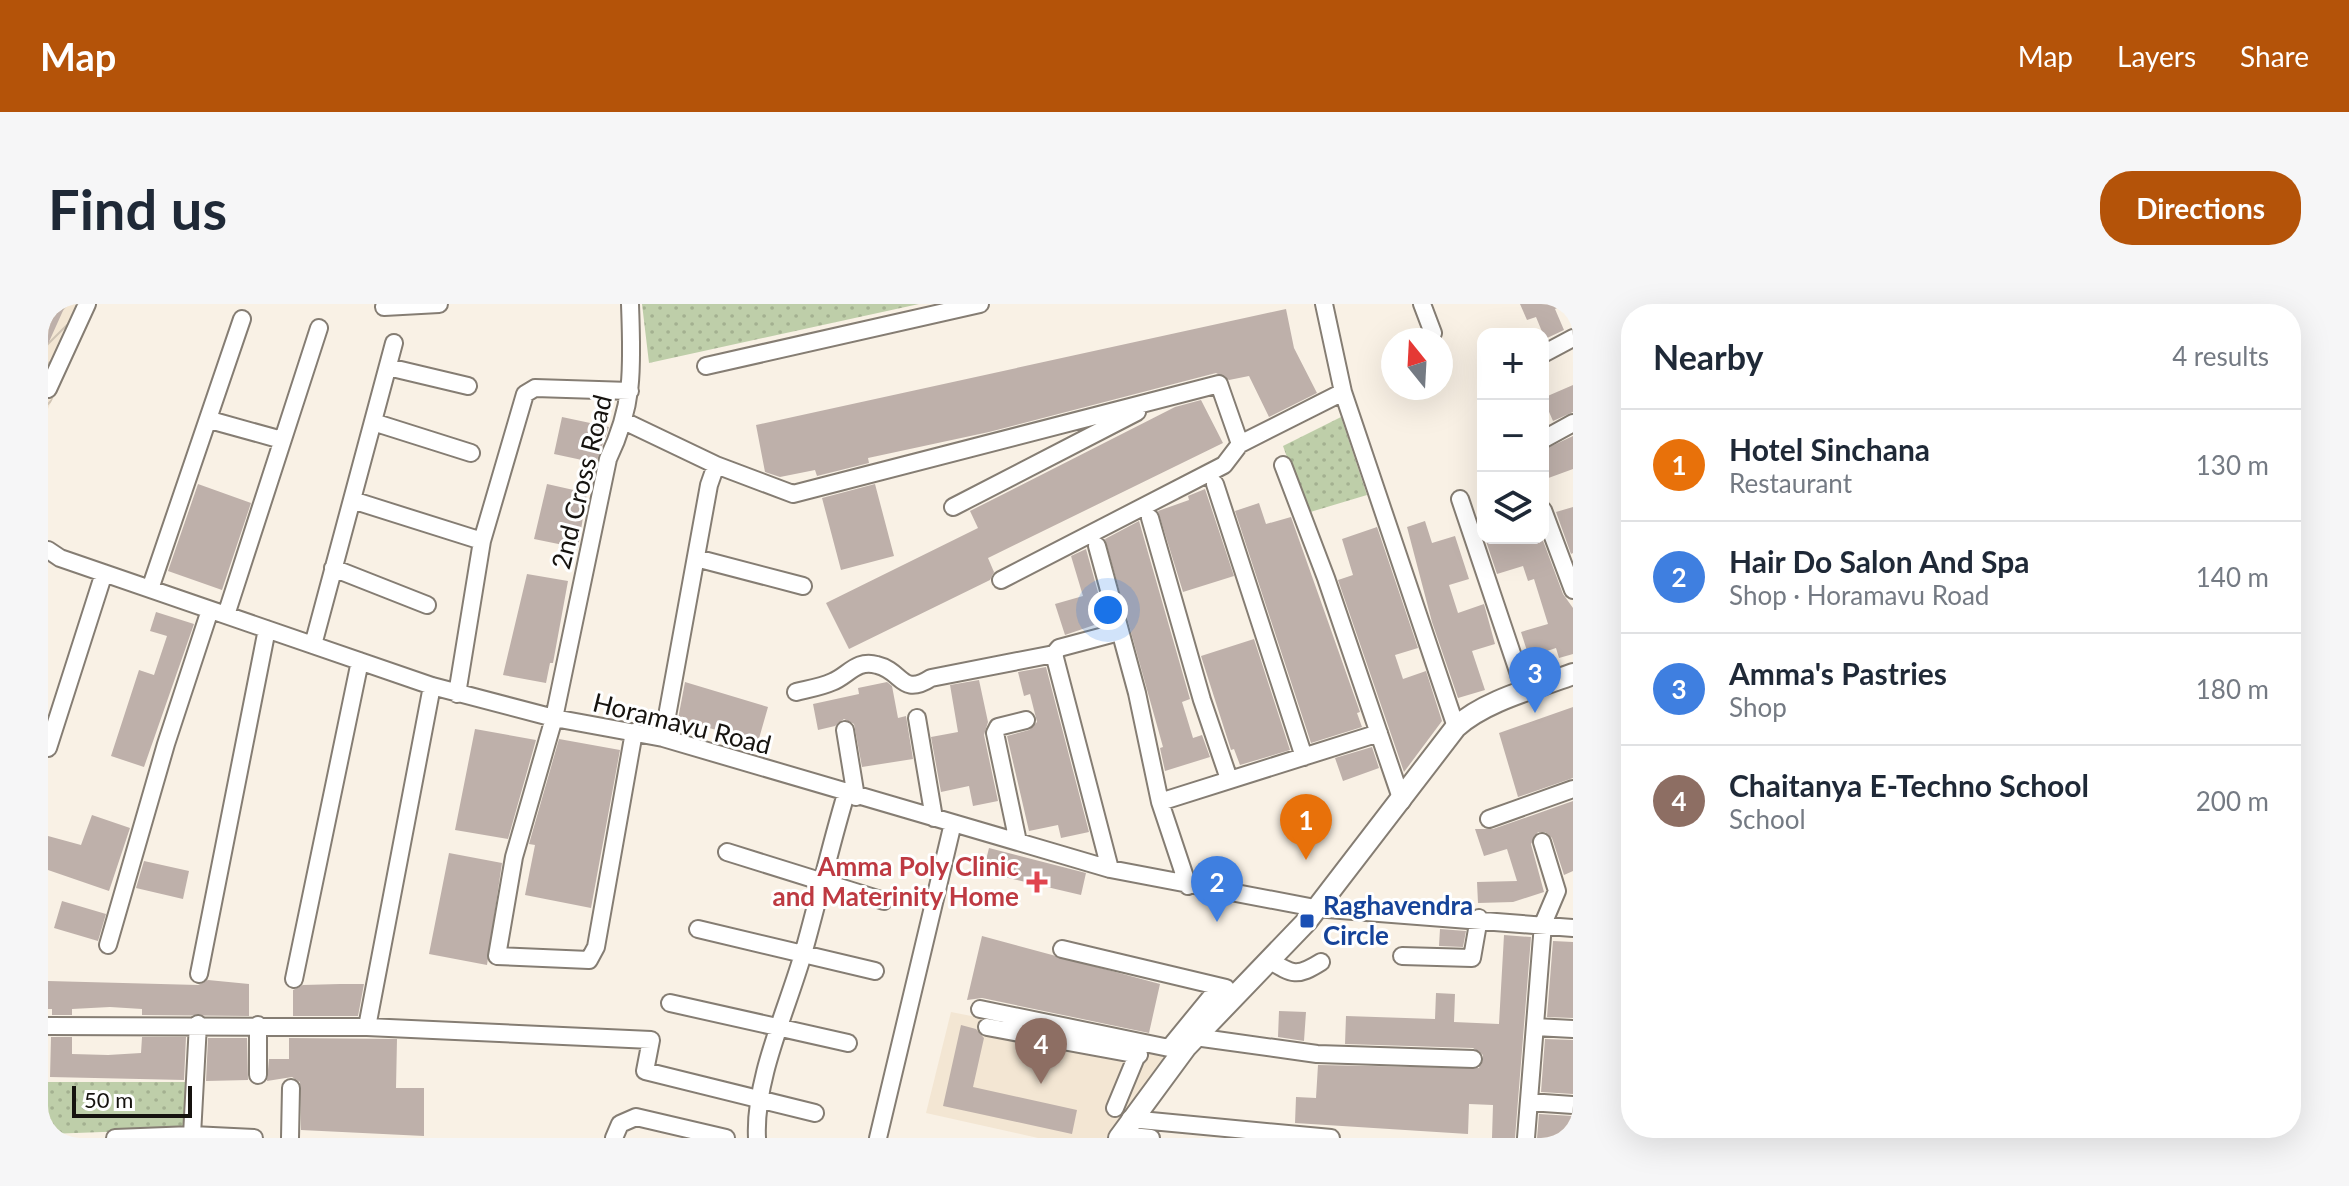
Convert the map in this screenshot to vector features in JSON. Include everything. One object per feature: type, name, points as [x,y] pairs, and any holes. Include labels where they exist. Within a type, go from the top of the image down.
[{"type":"main road","points":[[1121,1125],[1168,1054],[1195,1037],[1307,921],[1456,727],[1466,719],[1525,692],[1573,674]]},
{"type":"street","points":[[48,389],[87,304]]},
{"type":"street","points":[[384,307],[439,304]]},
{"type":"street","name":"2nd Cross Road","points":[[630,304],[630,391],[626,422],[608,459],[554,718],[514,857],[497,956],[589,960],[596,947],[634,732]]},
{"type":"street","points":[[706,366],[980,304]]},
{"type":"street","points":[[1324,304],[1343,392],[1456,727]]},
{"type":"street","points":[[1422,304],[1431,328]]},
{"type":"street","points":[[150,589],[242,319]]},
{"type":"street","points":[[108,945],[166,744],[282,440],[319,328]]},
{"type":"street","points":[[1549,351],[1573,338]]},
{"type":"street","points":[[313,645],[394,343]]},
{"type":"street","points":[[388,367],[468,386]]},
{"type":"street","points":[[626,422],[716,465],[793,494],[1219,384],[1240,444]]},
{"type":"street","points":[[457,694],[482,541],[523,399],[529,390],[630,391]]},
{"type":"street","points":[[1001,580],[1224,465],[1240,444],[1343,392]]},
{"type":"street","points":[[953,507],[1164,399]]},
{"type":"street","points":[[210,420],[282,440]]},
{"type":"street","points":[[373,422],[471,453]]},
{"type":"street","points":[[1549,436],[1573,423]]},
{"type":"street","points":[[663,738],[716,465]]},
{"type":"street","points":[[1283,465],[1326,578],[1402,801]]},
{"type":"street","points":[[1215,484],[1304,757]]},
{"type":"street","points":[[1460,499],[1525,692]]},
{"type":"street","points":[[352,500],[482,541]]},
{"type":"street","points":[[1150,518],[1202,700],[1229,779]]},
{"type":"street","points":[[1549,526],[1573,590]]},
{"type":"street","points":[[1097,546],[1137,693],[1160,802],[1188,886]]},
{"type":"street","name":"Horamavu Road","points":[[48,550],[104,573],[457,694],[554,718],[663,738],[851,796],[1110,869],[1315,908],[1479,918],[1573,928]]},
{"type":"street","points":[[696,558],[803,586]]},
{"type":"street","points":[[333,568],[427,605]]},
{"type":"street","points":[[48,748],[104,573]]},
{"type":"street","points":[[199,974],[267,629]]},
{"type":"street","points":[[796,692],[835,682],[852,666],[876,664],[908,686],[919,686],[931,678],[1054,654],[1059,648],[1119,632]]},
{"type":"street","points":[[1054,654],[1110,869]]},
{"type":"street","points":[[294,979],[360,661]]},
{"type":"street","points":[[367,1027],[432,686]]},
{"type":"street","points":[[917,718],[934,818]]},
{"type":"street","points":[[1018,842],[995,733],[998,727],[1026,720]]},
{"type":"street","points":[[757,1138],[761,1100],[778,1028],[803,954],[820,881],[851,796],[845,730]]},
{"type":"street","points":[[1160,802],[1379,733]]},
{"type":"street","points":[[1489,819],[1573,789]]},
{"type":"street","points":[[878,1138],[953,823]]},
{"type":"street","points":[[1526,1138],[1543,924],[1557,891],[1542,842]]},
{"type":"street","points":[[727,852],[884,901]]},
{"type":"street","points":[[1402,956],[1472,958],[1479,918]]},
{"type":"street","points":[[698,929],[875,971]]},
{"type":"street","points":[[1062,949],[1239,991]]},
{"type":"street","points":[[1269,960],[1289,973],[1303,974],[1321,962]]},
{"type":"street","points":[[1168,1054],[1219,987]]},
{"type":"street","points":[[670,1003],[848,1043]]},
{"type":"street","points":[[980,1009],[1168,1054]]},
{"type":"street","points":[[192,1135],[198,1024]]},
{"type":"street","points":[[48,1026],[198,1024],[367,1027],[651,1040],[645,1071],[815,1113]]},
{"type":"street","points":[[258,1025],[258,1075]]},
{"type":"street","points":[[987,1027],[1137,1055],[1168,1054]]},
{"type":"street","points":[[1535,1027],[1573,1029]]},
{"type":"street","points":[[1195,1037],[1317,1054],[1473,1059]]},
{"type":"street","points":[[1121,1125],[1137,1055]]},
{"type":"street","points":[[290,1138],[291,1088]]},
{"type":"street","points":[[1529,1102],[1573,1105]]},
{"type":"street","points":[[614,1138],[620,1124],[629,1117],[716,1137]]},
{"type":"street","points":[[1121,1125],[1151,1138]]},
{"type":"street","points":[[1121,1125],[1331,1138]]},
{"type":"street","points":[[115,1138],[192,1135],[254,1138]]},
{"type":"shaded area","points":[[48,304],[97,304],[48,409]]},
{"type":"shaded area","points":[[951,1012],[1173,1056],[1107,1138],[1038,1138],[926,1113]]},
{"type":"green space","points":[[642,304],[919,304],[649,363]]},
{"type":"green space","points":[[1341,417],[1367,495],[1307,513],[1283,446]]},
{"type":"green space","points":[[48,1082],[185,1082],[185,1129],[48,1134]]},
{"type":"building","points":[[48,304],[66,304],[48,344]]},
{"type":"building","points":[[1520,304],[1566,304],[1555,309],[1564,330],[1549,337],[1549,328],[1540,328],[1536,317],[1527,320]]},
{"type":"building","points":[[1286,309],[1294,348],[1317,393],[1269,417],[1249,376],[1229,380],[1216,373],[989,432],[868,458],[869,463],[817,476],[815,470],[780,477],[765,472],[756,425]]},
{"type":"building","points":[[1573,385],[1573,412],[1553,421],[1549,412],[1549,395]]},
{"type":"building","points":[[1201,400],[1223,443],[988,558],[994,572],[990,580],[849,649],[826,603],[978,528],[970,511],[1175,407]]},
{"type":"building","points":[[562,417],[609,427],[596,463],[554,454]]},
{"type":"building","points":[[1573,436],[1573,469],[1549,478],[1549,447]]},
{"type":"building","points":[[198,484],[251,503],[222,590],[168,571]]},
{"type":"building","points":[[547,484],[587,493],[578,548],[534,539]]},
{"type":"building","points":[[875,484],[894,556],[841,570],[822,498]]},
{"type":"building","points":[[1205,489],[1234,576],[1183,592],[1158,511],[1189,500],[1188,496]]},
{"type":"building","points":[[1259,503],[1266,524],[1291,517],[1360,712],[1357,713],[1362,727],[1311,743],[1235,511]]},
{"type":"building","points":[[1573,507],[1573,553],[1571,554],[1556,512]]},
{"type":"building","points":[[1139,521],[1190,699],[1182,702],[1193,738],[1202,735],[1210,757],[1165,771],[1160,748],[1163,747],[1105,539]]},
{"type":"building","points":[[1425,521],[1432,543],[1455,536],[1469,579],[1449,585],[1458,613],[1484,604],[1495,644],[1472,651],[1485,690],[1458,698],[1432,622],[1407,527]]},
{"type":"building","points":[[1377,527],[1418,648],[1395,655],[1403,679],[1426,671],[1442,721],[1404,772],[1338,580],[1353,575],[1342,539]]},
{"type":"building","points":[[1487,544],[1544,544],[1563,594],[1573,608],[1573,654],[1559,658],[1556,648],[1529,657],[1521,632],[1548,624],[1534,579],[1528,581],[1523,566],[1497,574]]},
{"type":"building","points":[[1086,549],[1106,621],[1065,635],[1055,604],[1083,596],[1071,556]]},
{"type":"building","points":[[527,574],[568,581],[553,663],[550,663],[546,683],[503,675]]},
{"type":"building","points":[[156,612],[194,624],[144,767],[111,756],[139,670],[154,675],[167,636],[150,631]]},
{"type":"building","points":[[1254,639],[1290,750],[1240,765],[1234,749],[1231,750],[1201,656]]},
{"type":"building","points":[[1046,667],[1089,832],[1061,838],[1058,825],[1029,831],[1007,736],[1029,730],[1037,722],[1030,694],[1024,696],[1018,672]]},
{"type":"building","points":[[979,680],[988,722],[984,735],[998,801],[973,806],[969,786],[941,792],[931,737],[958,732],[950,685]]},
{"type":"building","points":[[685,682],[768,707],[758,742],[678,719]]},
{"type":"building","points":[[887,682],[892,686],[898,718],[906,716],[913,759],[862,767],[854,724],[844,719],[835,726],[818,730],[813,704],[859,694],[858,688]]},
{"type":"building","points":[[1573,707],[1573,778],[1518,797],[1499,733]]},
{"type":"building","points":[[475,729],[536,740],[508,839],[455,830]]},
{"type":"building","points":[[559,739],[620,750],[591,908],[525,895],[535,845],[529,844]]},
{"type":"building","points":[[1372,747],[1379,768],[1343,781],[1335,758]]},
{"type":"building","points":[[1573,801],[1573,871],[1564,875],[1552,838],[1545,832],[1538,832],[1531,844],[1544,892],[1513,902],[1478,903],[1477,882],[1517,881],[1507,849],[1484,856],[1475,829],[1493,829]]},
{"type":"building","points":[[92,815],[130,828],[109,891],[48,870],[48,836],[81,845]]},
{"type":"building","points":[[989,848],[1086,873],[1081,895],[983,872]]},
{"type":"building","points":[[449,853],[502,863],[487,965],[429,954]]},
{"type":"building","points":[[144,861],[189,871],[183,899],[136,888]]},
{"type":"building","points":[[62,901],[106,914],[98,941],[54,928]]},
{"type":"building","points":[[1440,929],[1466,931],[1463,947],[1439,946]]},
{"type":"building","points":[[1504,935],[1531,937],[1515,1138],[1492,1138],[1493,1105],[1469,1104],[1468,1134],[1295,1123],[1296,1097],[1316,1098],[1318,1065],[1479,1068],[1483,1055],[1473,1048],[1345,1044],[1346,1016],[1435,1019],[1436,993],[1455,994],[1454,1022],[1499,1024]]},
{"type":"building","points":[[982,936],[1160,984],[1149,1033],[982,998],[967,1000]]},
{"type":"building","points":[[1553,941],[1573,942],[1573,1018],[1547,1017]]},
{"type":"building","points":[[208,980],[249,984],[249,1016],[142,1015],[142,1009],[110,1007],[72,1009],[72,1015],[52,1015],[52,1009],[48,1009],[48,981],[198,985]]},
{"type":"building","points":[[364,984],[358,1016],[293,1016],[293,990],[303,985]]},
{"type":"building","points":[[1279,1011],[1306,1012],[1304,1041],[1278,1037]]},
{"type":"building","points":[[961,1025],[976,1029],[984,1038],[973,1087],[1077,1110],[1072,1134],[943,1106]]},
{"type":"building","points":[[51,1037],[72,1037],[72,1054],[108,1055],[141,1053],[142,1037],[186,1037],[184,1080],[50,1077]]},
{"type":"building","points":[[208,1038],[247,1038],[248,1080],[206,1081]]},
{"type":"building","points":[[289,1038],[397,1039],[396,1088],[424,1088],[424,1136],[301,1130],[300,1082],[292,1077],[267,1081],[269,1059],[289,1059]]},
{"type":"building","points":[[1545,1039],[1573,1040],[1573,1094],[1541,1092]]},
{"type":"building","points":[[1539,1114],[1573,1116],[1573,1138],[1537,1138]]},
{"type":"place","name":"Amma's Pastries","points":[[1535,713]]},
{"type":"place","name":"Hotel Sinchana","points":[[1306,860]]},
{"type":"place","name":"Amma Poly Clinic and Materinity Home","points":[[1037,882]]},
{"type":"place","name":"Raghavendra Circle","points":[[1307,921]]},
{"type":"place","name":"Hair Do Salon And Spa","points":[[1217,922]]},
{"type":"place","name":"Chaitanya E-Techno School","points":[[1041,1084]]}]
